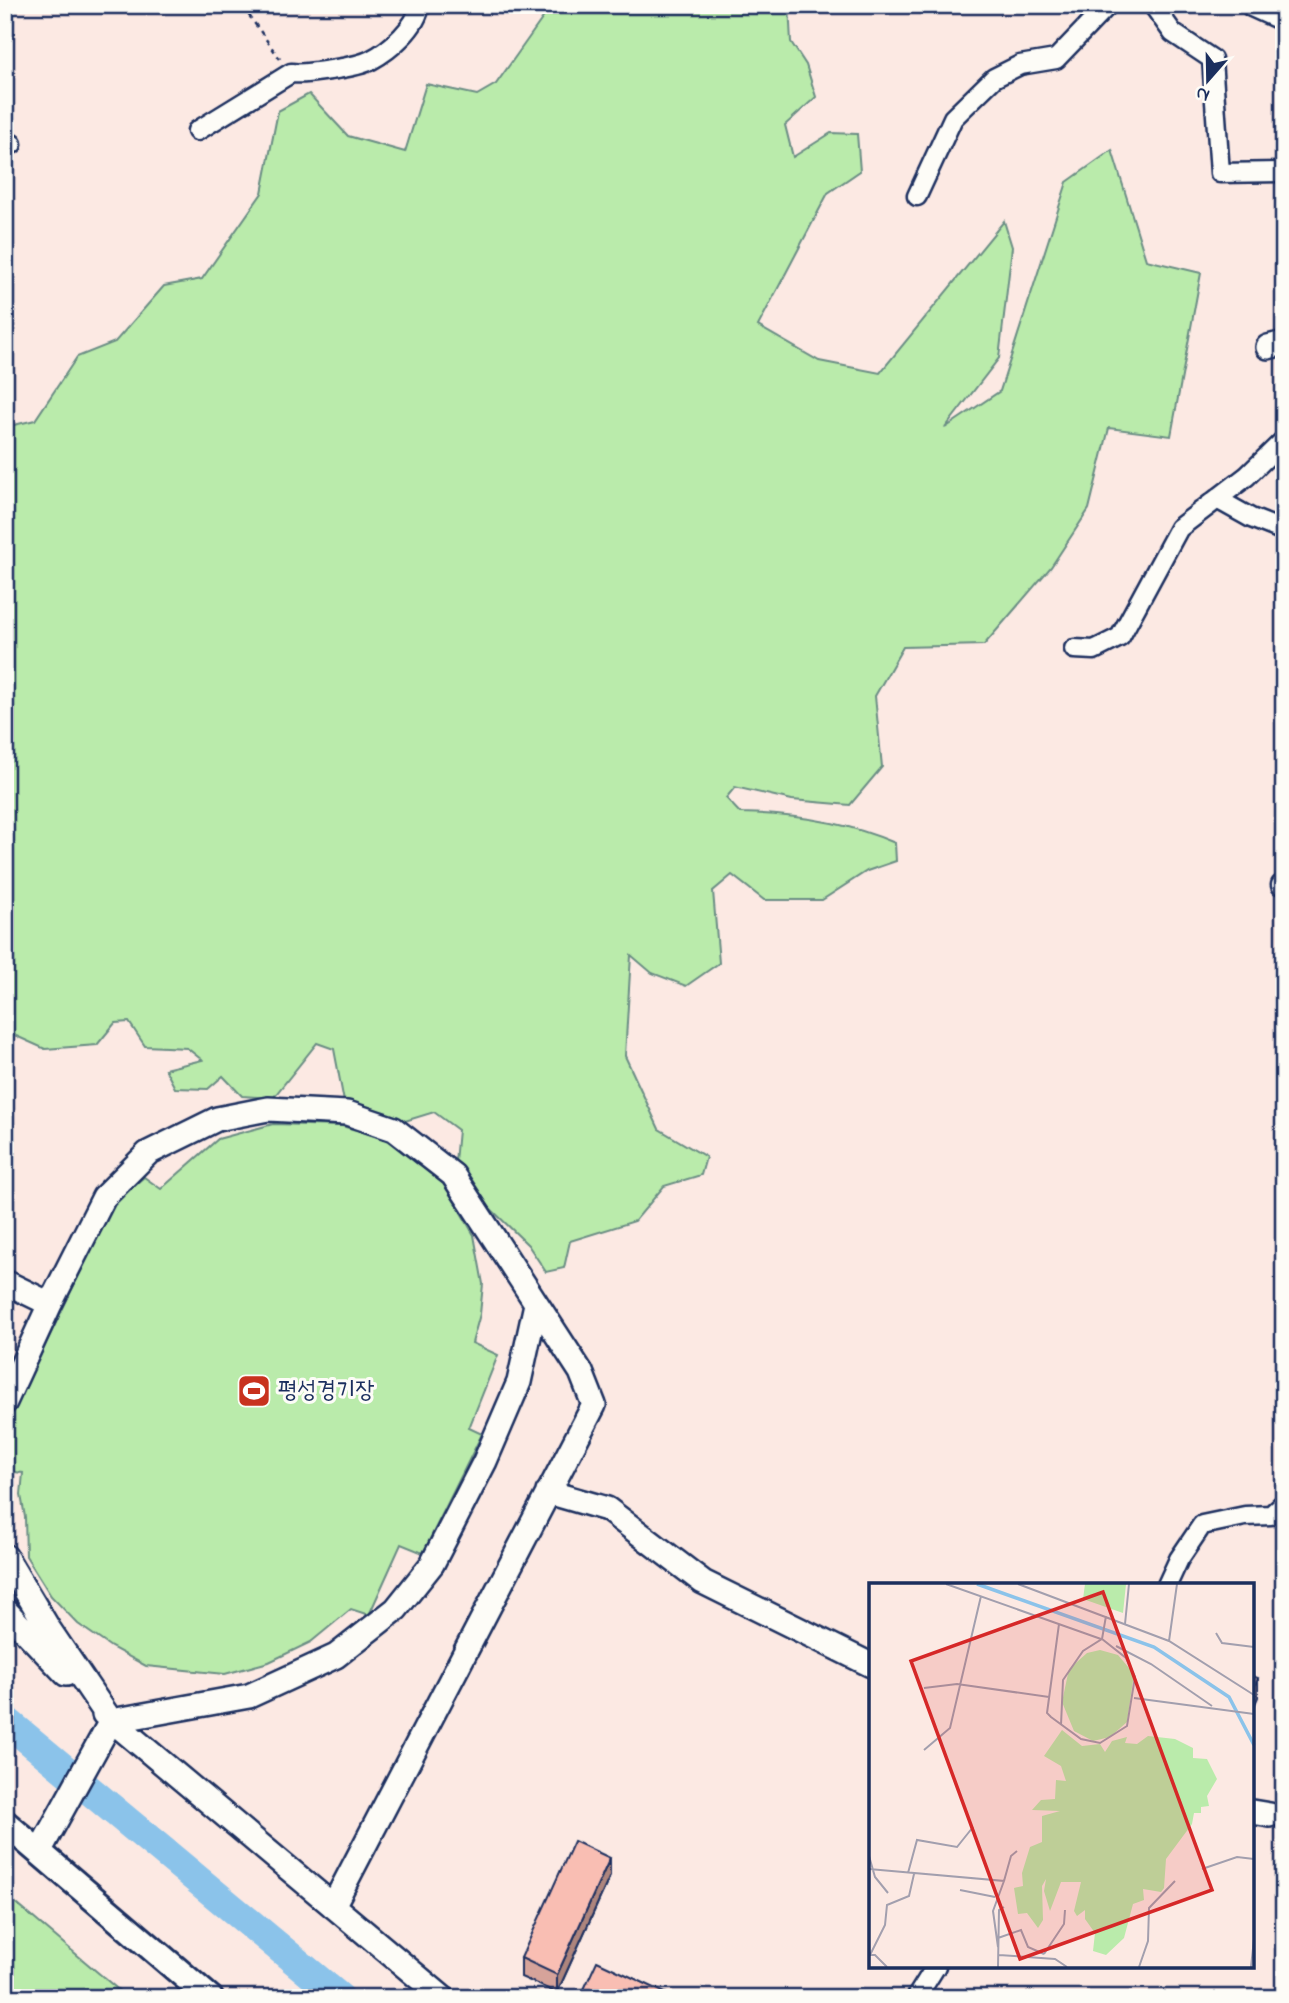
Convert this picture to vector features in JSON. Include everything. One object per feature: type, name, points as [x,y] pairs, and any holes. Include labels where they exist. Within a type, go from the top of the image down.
[{"type":"main road","points":[[5,1823],[210,1998]]},
{"type":"street","points":[[197,131],[291,73],[303,74],[369,61],[411,26],[419,13],[420,5]]},
{"type":"street","points":[[917,196],[953,118],[994,78],[1020,65],[1056,60],[1108,5]]},
{"type":"street","points":[[1153,5],[1173,33],[1212,59],[1220,173],[1284,172]]},
{"type":"street","points":[[1253,5],[1284,19]]},
{"type":"street","points":[[1074,649],[1094,650],[1120,637],[1179,528],[1247,477],[1284,440]]},
{"type":"street","points":[[1217,499],[1251,518],[1284,531]]},
{"type":"street","points":[[5,1402],[104,1197],[148,1153],[217,1119],[268,1109],[347,1113],[394,1129],[453,1175],[581,1372],[594,1405],[333,1906]]},
{"type":"street","points":[[5,1282],[50,1304]]},
{"type":"street","points":[[111,1721],[249,1696],[336,1656],[396,1609],[432,1564],[485,1461],[519,1382],[536,1304]]},
{"type":"street","points":[[548,1492],[607,1509],[703,1582],[869,1664]]},
{"type":"street","points":[[1168,1583],[1179,1559],[1202,1525],[1245,1516],[1271,1515],[1284,1503]]},
{"type":"street","points":[[5,1556],[48,1628],[111,1721]]},
{"type":"street","points":[[5,1610],[111,1721],[443,1998]]},
{"type":"street","points":[[39,1852],[111,1721]]},
{"type":"street","points":[[916,1998],[935,1968]]},
{"type":"path","points":[[247,5],[248,14],[291,73]]},
{"type":"green space","points":[[552,5],[789,5],[791,42],[806,65],[816,97],[785,125],[793,157],[831,133],[857,134],[860,171],[828,193],[758,326],[819,361],[880,373],[1004,221],[1012,247],[999,358],[945,428],[1000,391],[1067,182],[1112,150],[1146,260],[1201,273],[1171,436],[1109,428],[1089,509],[1051,567],[984,645],[903,647],[875,696],[882,767],[850,805],[792,800],[735,787],[726,798],[740,813],[819,820],[877,836],[895,843],[896,861],[867,871],[822,900],[764,900],[732,875],[713,891],[719,963],[686,986],[652,973],[631,955],[625,1056],[659,1129],[706,1157],[701,1175],[664,1186],[635,1221],[570,1241],[564,1268],[546,1272],[528,1245],[490,1208],[455,1162],[458,1130],[434,1112],[405,1121],[345,1107],[334,1049],[317,1043],[273,1098],[242,1096],[223,1076],[208,1089],[175,1088],[165,1069],[202,1060],[187,1048],[145,1046],[129,1022],[115,1023],[97,1045],[45,1049],[5,1031],[5,427],[35,420],[77,357],[115,342],[164,286],[202,279],[262,193],[278,111],[309,94],[348,136],[405,152],[426,84],[477,95],[496,84]]},
{"type":"green space","name":"평성경기장","points":[[273,1124],[342,1126],[384,1138],[445,1185],[474,1235],[483,1284],[480,1314],[472,1343],[498,1355],[469,1428],[482,1434],[423,1553],[401,1544],[369,1615],[351,1609],[311,1642],[269,1662],[225,1674],[146,1666],[111,1647],[78,1624],[51,1596],[26,1556],[25,1517],[21,1495],[23,1473],[5,1471],[5,1429],[113,1204],[144,1177],[161,1189],[218,1139]]},
{"type":"green space","points":[[5,1894],[128,1998],[5,1998]]},
{"type":"building","points":[[5,1047],[12,1050],[5,1064]]},
{"type":"building","points":[[574,1841],[610,1858],[557,1975],[521,1958]]},
{"type":"building","points":[[597,1961],[676,1998],[580,1998]]},
{"type":"waterway","points":[[5,1720],[340,1998]]},
{"type":"place","name":"평성경기장","points":[[254,1391]]}]
